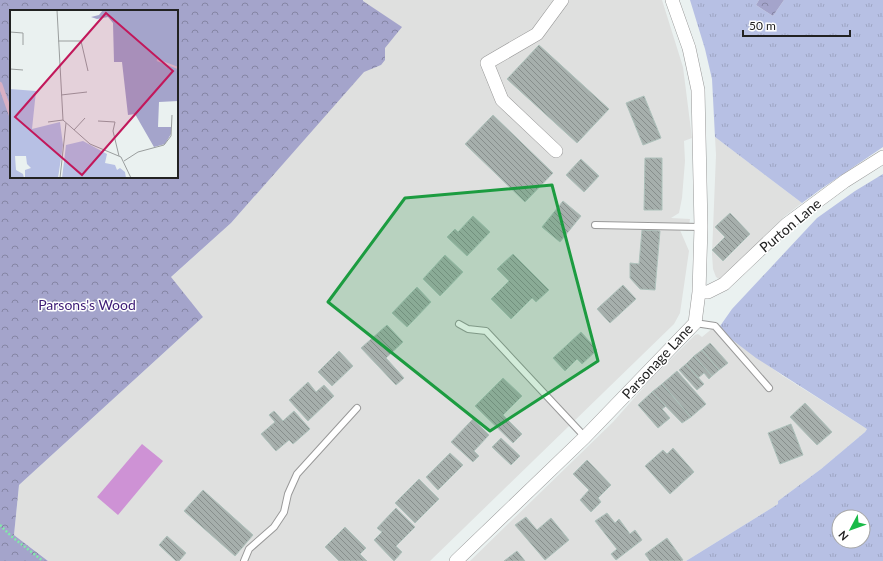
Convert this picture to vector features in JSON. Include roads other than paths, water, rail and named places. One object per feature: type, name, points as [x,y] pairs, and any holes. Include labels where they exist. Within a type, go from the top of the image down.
[{"type":"street","points":[[556,151],[502,100],[486,63],[537,34],[562,0]]},
{"type":"street","name":"Parsonage Lane","points":[[456,561],[585,437],[695,323],[699,292],[701,227],[698,90],[689,48],[672,0]]},
{"type":"street","name":"Purton Lane","points":[[699,292],[708,292],[724,284],[787,224],[845,181],[883,156]]},
{"type":"lane","points":[[595,225],[701,227]]},
{"type":"lane","points":[[695,323],[715,326],[769,388]]},
{"type":"lane","points":[[459,324],[468,329],[486,331],[585,437]]},
{"type":"lane","points":[[244,561],[249,549],[274,527],[284,512],[288,494],[297,474],[357,408]]},
{"type":"waterway","points":[[0,84],[10,112]]},
{"type":"park label","name":"Parsons's Wood","points":[[87,304]]}]
